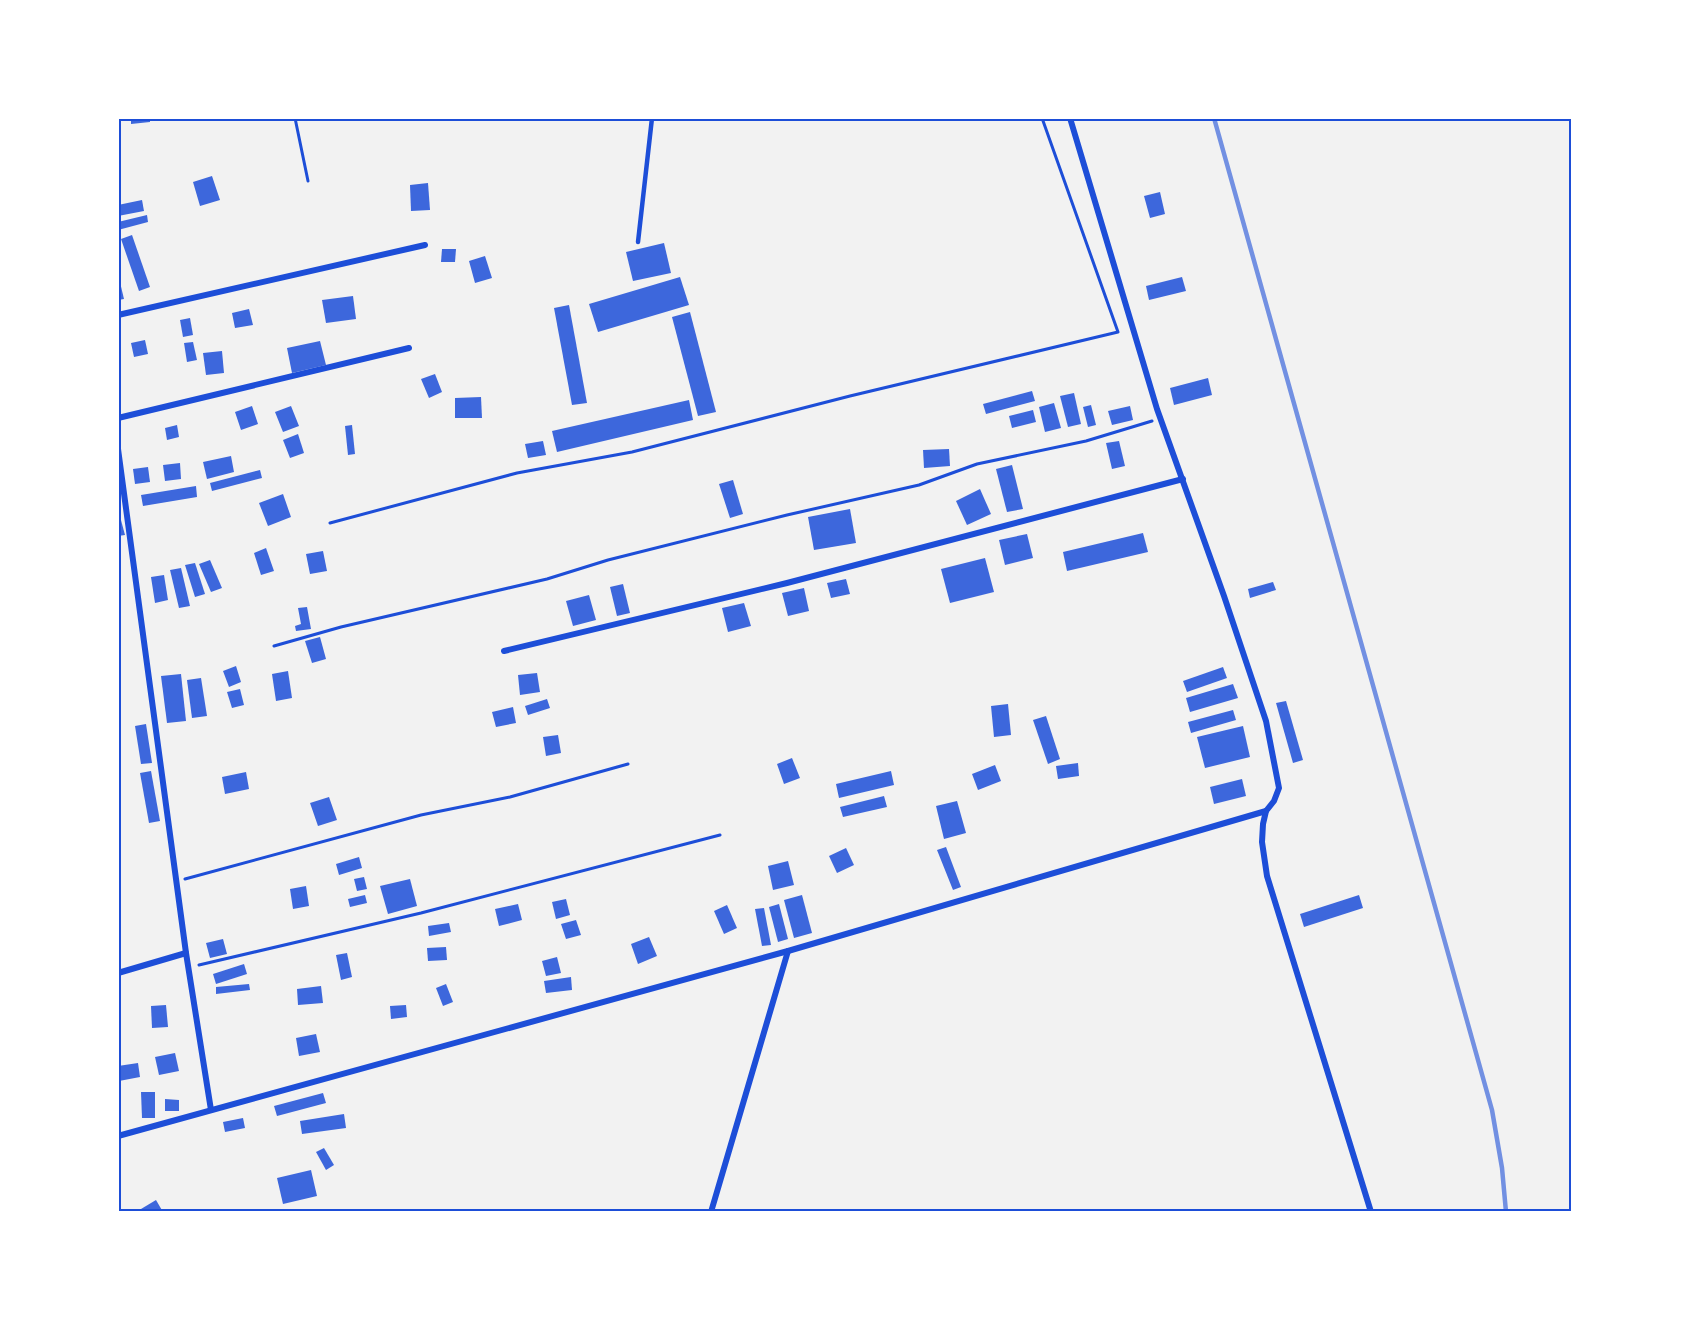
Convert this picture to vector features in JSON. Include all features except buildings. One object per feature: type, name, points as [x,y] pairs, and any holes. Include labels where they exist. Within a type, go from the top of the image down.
[{"type":"street","points":[[1070,118],[1157,409],[1266,722],[1279,788],[1274,801],[1266,811],[1262,842],[1269,885],[1371,1212]]},
{"type":"street","points":[[118,315],[425,244]]},
{"type":"street","points":[[118,418],[409,348]]},
{"type":"street","points":[[118,449],[186,953],[211,1110]]},
{"type":"street","points":[[504,651],[787,583],[1182,479]]},
{"type":"street","points":[[118,1136],[788,951],[1266,811]]},
{"type":"street","points":[[711,1212],[788,951]]},
{"type":"street","points":[[118,973],[186,953]]},
{"type":"lane","points":[[638,242],[652,118]]},
{"type":"path","points":[[295,118],[308,181]]},
{"type":"path","points":[[330,523],[517,473],[632,452],[850,396],[1118,332],[1042,118]]},
{"type":"path","points":[[274,646],[342,627],[547,579],[608,560],[787,514],[920,485],[977,464],[1086,441],[1152,421]]},
{"type":"path","points":[[184,879],[420,815],[510,797],[628,764]]},
{"type":"path","points":[[188,967],[266,951],[421,913],[720,835]]},
{"type":"railway","points":[[1214,118],[1492,1110],[1502,1168],[1506,1212]]}]
